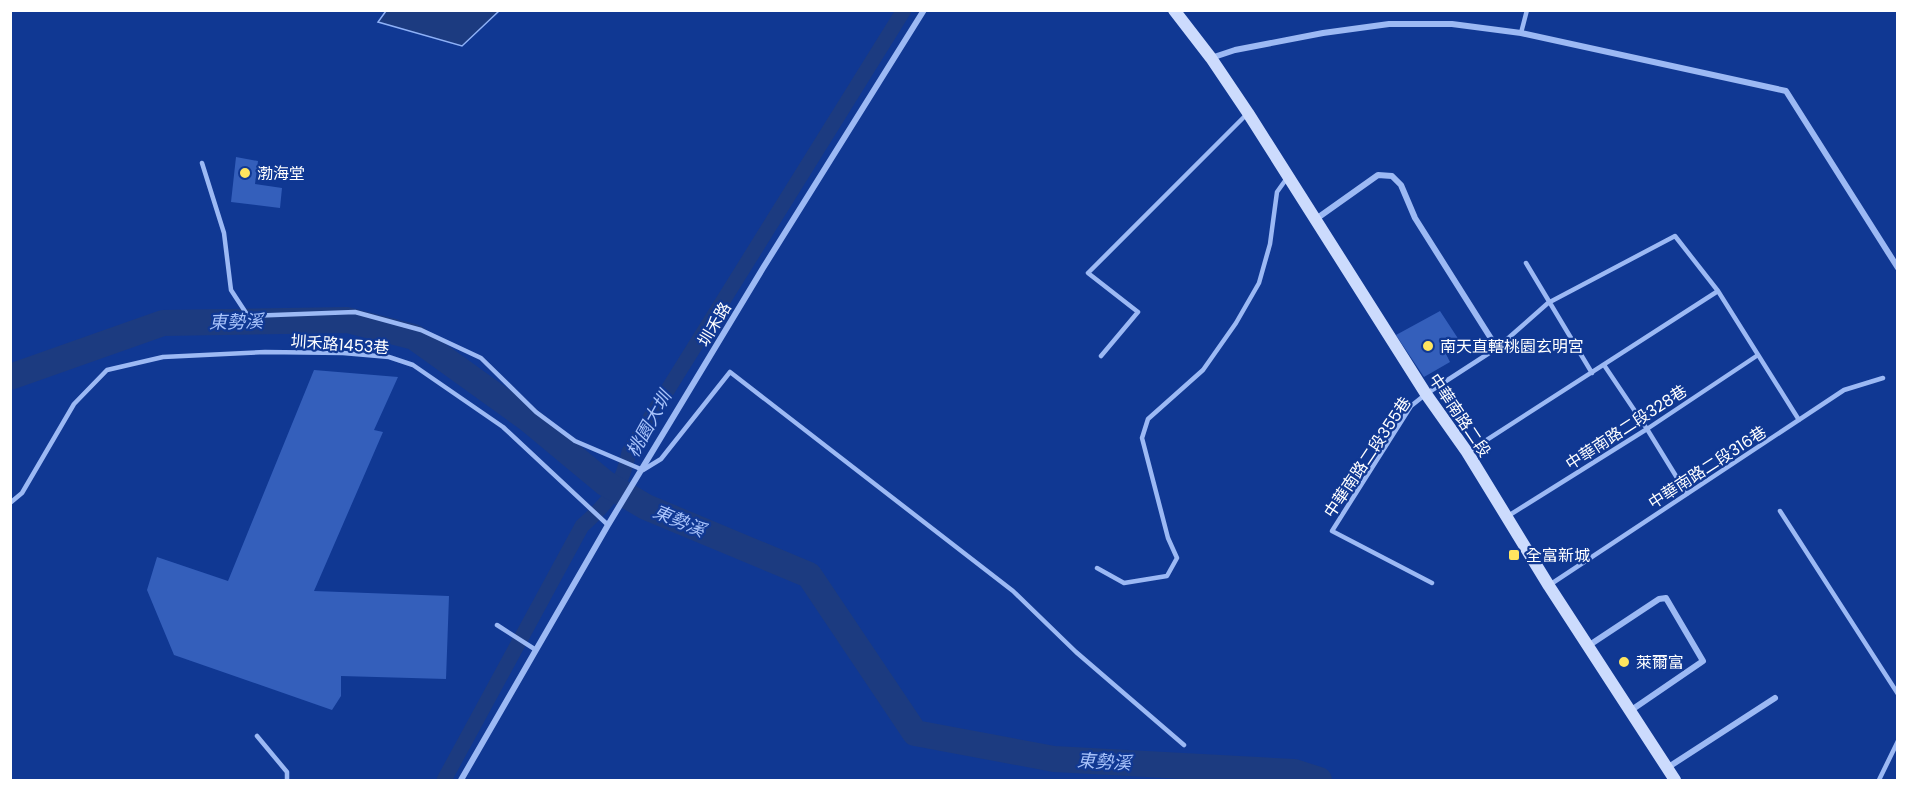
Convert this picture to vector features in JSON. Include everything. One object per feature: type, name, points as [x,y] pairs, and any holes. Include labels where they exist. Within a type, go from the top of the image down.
[{"type":"main road","name":"中華南路二段","points":[[1174,10],[1211,58],[1248,113],[1675,780]]},
{"type":"street","name":"圳禾路","points":[[461,780],[606,523],[614,516],[763,268],[924,10]]},
{"type":"street","points":[[1211,58],[1235,50],[1312,35],[1389,24],[1452,24],[1521,33],[1786,90],[1898,268]]},
{"type":"street","points":[[1316,220],[1378,175],[1392,176],[1401,185],[1415,218],[1497,348]]},
{"type":"street","points":[[1588,646],[1659,599],[1666,598],[1703,661],[1630,711]]},
{"type":"street","points":[[1667,768],[1775,698]]},
{"type":"lane","points":[[1521,33],[1527,10]]},
{"type":"lane","points":[[1101,356],[1138,312],[1088,273],[1248,113]]},
{"type":"lane","points":[[202,163],[224,234],[231,290],[248,316],[355,312],[421,330],[481,358],[536,412],[575,441],[633,465],[641,472],[661,459],[730,372],[1013,591],[1076,652],[1184,745]]},
{"type":"lane","points":[[1097,568],[1124,583],[1167,576],[1177,558],[1168,538],[1142,438],[1148,419],[1203,370],[1236,323],[1259,283],[1270,244],[1277,192],[1288,176]]},
{"type":"lane","points":[[1426,394],[1497,348],[1548,303],[1675,236],[1718,291],[1799,420]]},
{"type":"lane","points":[[1526,263],[1592,373]]},
{"type":"lane","points":[[1467,452],[1718,291]]},
{"type":"lane","name":"圳禾路1453巷","points":[[10,503],[22,493],[74,404],[107,370],[163,357],[265,352],[343,354],[389,357],[413,366],[503,427],[606,523]]},
{"type":"lane","name":"中華南路二段328巷","points":[[1506,518],[1647,429],[1758,355]]},
{"type":"lane","points":[[1604,365],[1687,494]]},
{"type":"lane","name":"中華南路二段316巷","points":[[1549,586],[1844,390],[1883,378]]},
{"type":"lane","name":"中華南路二段355巷","points":[[1426,394],[1411,406],[1332,531],[1432,583]]},
{"type":"lane","points":[[1780,510],[1898,694]]},
{"type":"lane","points":[[497,625],[536,650]]},
{"type":"lane","points":[[256,736],[287,772],[287,780]]},
{"type":"lane","points":[[1879,780],[1898,741]]},
{"type":"water","points":[[386,11],[499,11],[462,46],[378,22]]},
{"type":"building","name":"渤海堂","points":[[236,157],[258,161],[255,184],[282,188],[280,208],[231,202]]},
{"type":"building","name":"南天直轄桃園玄明宮","points":[[1440,311],[1459,340],[1445,352],[1450,362],[1424,377],[1396,335]]},
{"type":"building","points":[[314,370],[398,377],[374,430],[383,432],[314,591],[449,596],[446,679],[341,676],[341,696],[332,710],[174,655],[147,590],[157,557],[228,581]]},
{"type":"waterway","name":"桃園大圳","points":[[444,780],[582,526],[613,493],[623,474],[629,452],[904,10]]},
{"type":"waterway","name":"東勢溪","points":[[10,377],[163,323],[347,320],[414,337],[528,419],[605,483],[646,507],[809,575],[915,733],[1054,759],[1294,772],[1319,780]]},
{"type":"place","name":"渤海堂","points":[[245,173]]},
{"type":"place","name":"南天直轄桃園玄明宮","points":[[1428,346]]},
{"type":"place","name":"全富新城","points":[[1514,555]]},
{"type":"place","name":"萊爾富","points":[[1624,662]]}]
